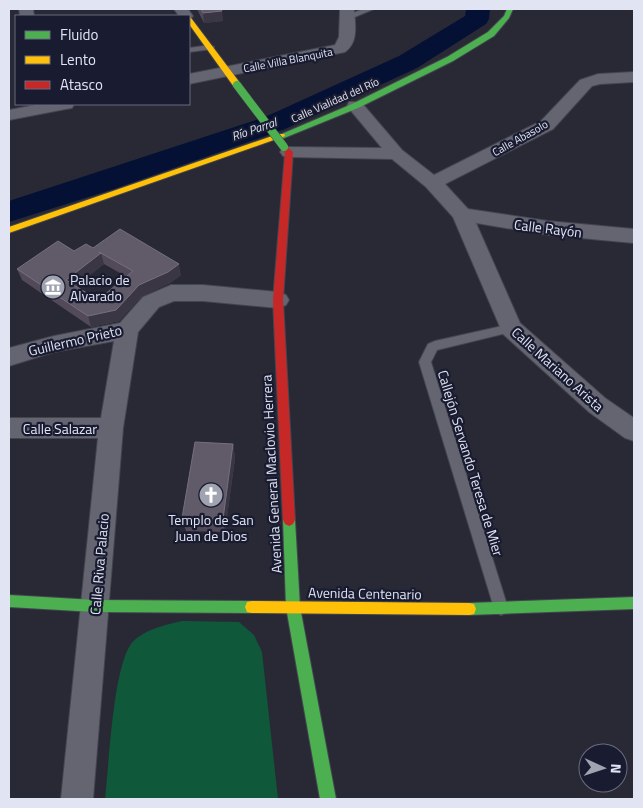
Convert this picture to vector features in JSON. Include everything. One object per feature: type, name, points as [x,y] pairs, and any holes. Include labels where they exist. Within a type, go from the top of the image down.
[{"type":"street","name":"Calle Vialidad del Río","points":[[9,230],[295,132],[355,106],[450,59],[491,34],[507,17],[510,9]]},
{"type":"street","name":"Calle Villa Blanquita","points":[[190,79],[340,49],[346,45],[347,13]]},
{"type":"street","points":[[190,20],[287,150],[396,154]]},
{"type":"street","name":"Calle Abasolo","points":[[433,183],[546,125],[586,83],[598,79],[634,77]]},
{"type":"street","points":[[9,115],[56,105]]},
{"type":"street","name":"Calle Mariano Arista","points":[[355,106],[396,154],[433,183],[462,214],[511,328],[597,405],[634,431]]},
{"type":"street","name":"Avenida General Maclovio Herrera","points":[[287,150],[278,300],[293,607],[328,799]]},
{"type":"street","name":"Calle Rayón","points":[[462,214],[504,223],[634,236]]},
{"type":"street","name":"Guillermo Prieto","points":[[9,357],[54,344],[127,330],[151,302],[171,293],[202,293],[278,300]]},
{"type":"street","name":"Calle Riva Palacio","points":[[77,799],[110,428],[127,330]]},
{"type":"street","name":"Calle Salazar","points":[[9,428],[110,428]]},
{"type":"street","name":"Avenida Centenario","points":[[9,602],[95,606],[502,609],[634,604]]},
{"type":"lane","points":[[347,13],[370,9]]},
{"type":"lane","points":[[190,50],[210,47]]},
{"type":"lane","name":"Callejón Servando Teresa de Mier","points":[[502,609],[426,370],[426,362],[432,347],[439,344],[511,328]]},
{"type":"green space","points":[[183,621],[239,622],[254,635],[262,652],[278,799],[105,799],[116,695],[125,656],[131,644],[148,631]]},
{"type":"building","points":[[201,9],[221,9],[222,11],[203,13]]},
{"type":"building","points":[[120,229],[179,264],[168,272],[139,285],[116,310],[88,316],[17,269],[58,241],[74,251],[86,244],[93,248]],"holes":[[[101,253],[133,271],[98,300],[66,280]]]},
{"type":"building","name":"Templo de San Juan de Dios","points":[[195,442],[233,444],[223,519],[182,518]]},
{"type":"waterway","name":"Río Parral","points":[[9,212],[275,123],[408,62],[477,19],[478,9]]},
{"type":"traffic: fast","points":[[281,136],[355,106],[450,59],[491,34],[507,17],[510,9]]},
{"type":"traffic: fast","points":[[237,85],[284,147]]},
{"type":"traffic: fast","points":[[289,520],[293,607],[328,799]]},
{"type":"traffic: fast","points":[[9,601],[95,606],[252,607]]},
{"type":"traffic: fast","points":[[469,609],[634,603]]},
{"type":"traffic: slow","points":[[190,20],[237,85]]},
{"type":"traffic: slow","points":[[9,230],[281,136]]},
{"type":"traffic: slow","points":[[252,607],[469,609]]},
{"type":"traffic: jam","points":[[284,147],[289,152],[278,300],[289,520]]},
{"type":"place","name":"Palacio de Alvarado","points":[[53,287]]},
{"type":"place","name":"Templo de San Juan de Dios","points":[[211,495]]}]
